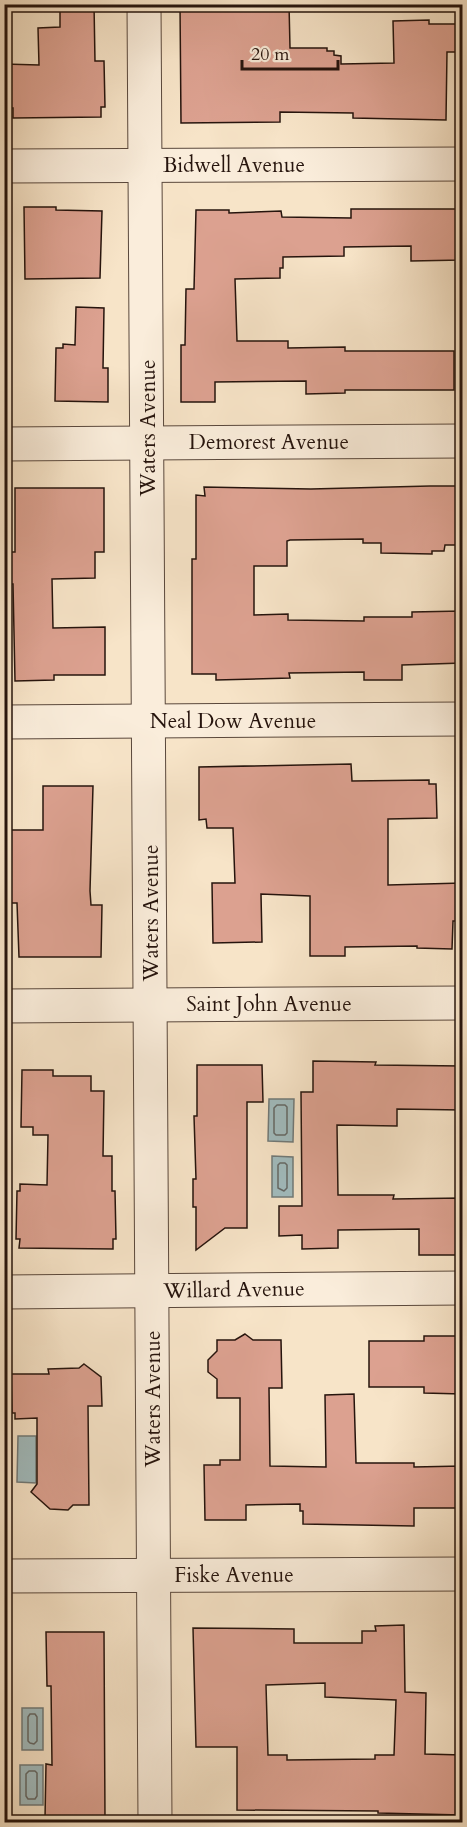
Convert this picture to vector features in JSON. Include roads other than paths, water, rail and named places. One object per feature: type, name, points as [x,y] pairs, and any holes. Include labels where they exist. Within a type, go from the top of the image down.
[{"type":"street","name":"Waters Avenue","points":[[144,4],[155,1822]]},
{"type":"street","name":"Bidwell Avenue","points":[[4,166],[462,164]]},
{"type":"street","name":"Demorest Avenue","points":[[4,444],[462,441]]},
{"type":"street","name":"Neal Dow Avenue","points":[[4,722],[462,720]]},
{"type":"street","name":"Saint John Avenue","points":[[4,1005],[462,1003]]},
{"type":"street","name":"Willard Avenue","points":[[4,1292],[462,1288]]},
{"type":"street","name":"Fiske Avenue","points":[[4,1576],[462,1574]]},
{"type":"water","points":[[269,1099],[294,1099],[293,1142],[268,1141]]},
{"type":"water","points":[[272,1156],[293,1157],[293,1197],[272,1197]]},
{"type":"water","points":[[18,1436],[36,1436],[36,1483],[17,1482]]},
{"type":"water","points":[[22,1708],[43,1708],[43,1750],[22,1750]]},
{"type":"water","points":[[20,1765],[43,1765],[43,1805],[20,1805]]}]
